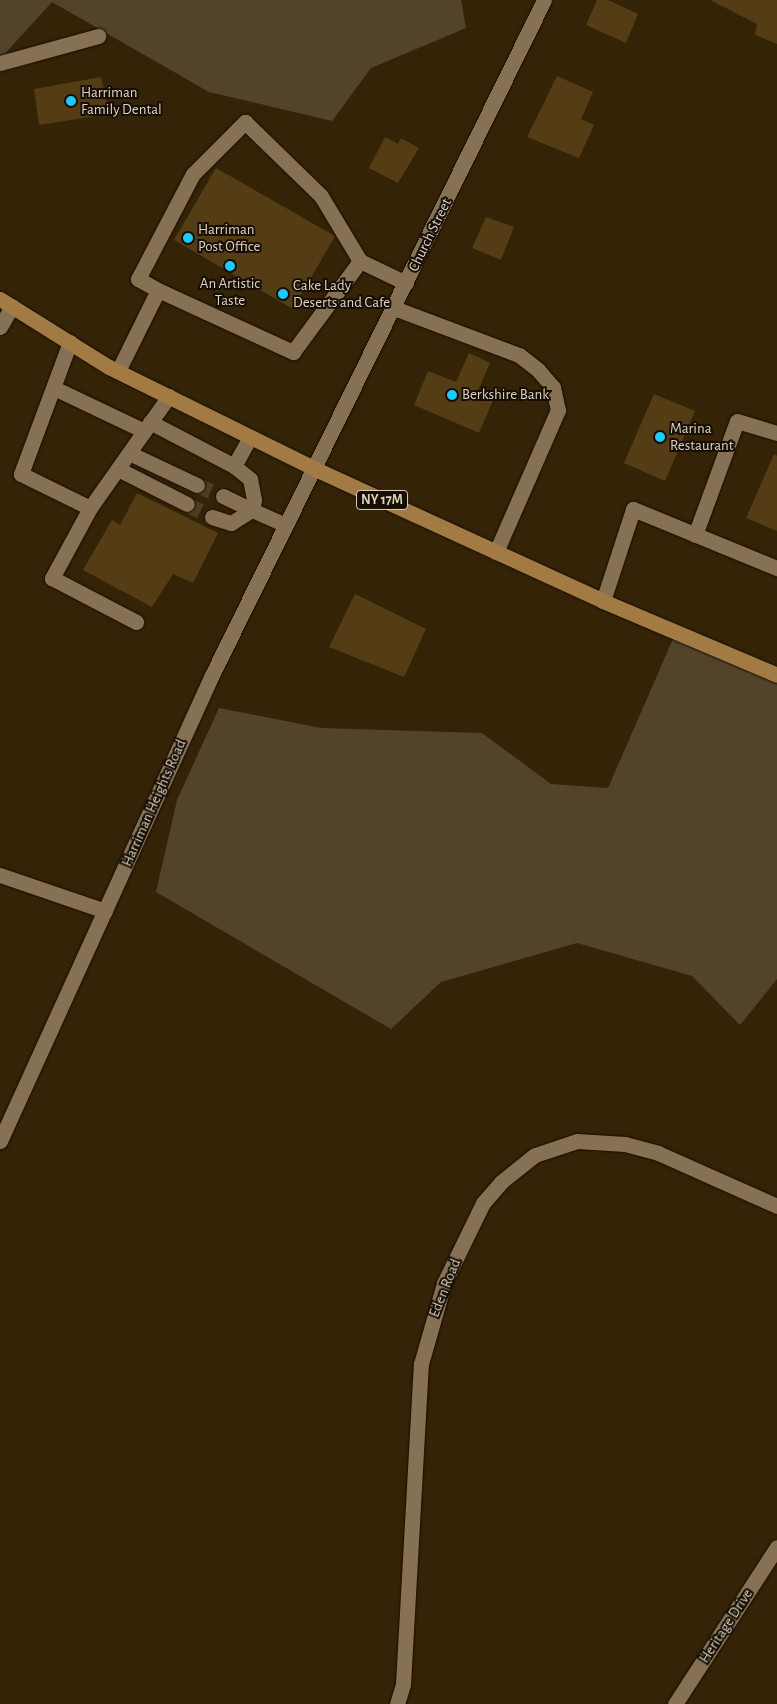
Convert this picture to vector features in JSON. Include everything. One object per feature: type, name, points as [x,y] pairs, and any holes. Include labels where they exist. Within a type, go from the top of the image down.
[{"type":"main road","name":"NY 17M","points":[[6,302],[118,371],[313,468],[603,601],[777,675]]},
{"type":"street","name":"Church Street","points":[[313,468],[394,308],[544,0]]},
{"type":"street","points":[[0,63],[98,36]]},
{"type":"street","points":[[360,261],[293,352],[138,279],[193,174],[245,122],[321,196],[360,261],[406,283]]},
{"type":"street","points":[[118,371],[158,290]]},
{"type":"street","points":[[0,327],[6,302]]},
{"type":"street","points":[[394,308],[519,355],[538,370],[553,387],[558,410],[496,552]]},
{"type":"street","points":[[70,342],[21,474],[90,508]]},
{"type":"street","points":[[54,388],[234,466],[250,479],[254,500],[252,510],[231,523],[212,517]]},
{"type":"street","points":[[136,622],[52,578],[90,508],[168,396]]},
{"type":"street","points":[[695,534],[738,421],[777,433]]},
{"type":"street","points":[[234,466],[250,437]]},
{"type":"street","points":[[129,453],[197,485]]},
{"type":"street","name":"Harriman Heights Road","points":[[0,1141],[212,675],[284,524],[313,468]]},
{"type":"street","points":[[118,469],[187,504]]},
{"type":"street","points":[[223,496],[284,524]]},
{"type":"street","points":[[603,601],[633,509],[777,568]]},
{"type":"street","points":[[0,875],[105,911]]},
{"type":"street","name":"Eden Road","points":[[397,1704],[403,1684],[421,1364],[444,1283],[483,1203],[501,1182],[535,1155],[577,1141],[625,1144],[658,1153],[777,1206]]},
{"type":"street","name":"Heritage Drive","points":[[675,1704],[777,1547]]},
{"type":"shaded area","points":[[0,0],[461,0],[466,28],[371,68],[332,121],[209,92],[52,2],[0,59]]},
{"type":"shaded area","points":[[676,632],[777,675],[777,979],[740,1025],[692,976],[577,943],[441,982],[391,1029],[156,892],[177,800],[219,708],[321,728],[482,733],[551,784],[608,788]]},
{"type":"building","points":[[597,0],[608,0],[638,14],[626,43],[586,25]]},
{"type":"building","points":[[710,0],[777,0],[777,44],[755,35],[757,24]]},
{"type":"building","points":[[557,76],[593,92],[581,119],[594,125],[579,158],[527,137]]},
{"type":"building","name":"Harriman Family Dental","points":[[101,77],[109,114],[39,125],[34,89]]},
{"type":"building","points":[[385,137],[398,144],[401,138],[419,148],[398,183],[369,168]]},
{"type":"building","points":[[216,168],[335,236],[293,309],[174,240]]},
{"type":"building","points":[[486,217],[514,227],[501,260],[472,248]]},
{"type":"building","name":"Berkshire Bank","points":[[469,353],[490,363],[478,391],[494,398],[479,433],[414,405],[428,371],[456,382]]},
{"type":"building","name":"Marina Restaurant","points":[[654,394],[695,411],[665,481],[624,463]]},
{"type":"building","points":[[774,454],[777,456],[777,531],[746,518]]},
{"type":"building","points":[[137,493],[218,533],[193,583],[173,574],[152,607],[83,570],[112,520],[120,525]]},
{"type":"building","points":[[355,594],[426,629],[404,677],[329,647]]},
{"type":"tunnel","points":[[197,485],[223,496]]},
{"type":"tunnel","points":[[187,504],[212,517]]},
{"type":"place","name":"Harriman Family Dental","points":[[71,101]]},
{"type":"place","name":"Harriman Post Office","points":[[188,238]]},
{"type":"place","name":"An Artistic Taste","points":[[230,266]]},
{"type":"place","name":"Cake Lady Deserts and Cafe","points":[[283,294]]},
{"type":"place","name":"Berkshire Bank","points":[[452,395]]},
{"type":"place","name":"Marina Restaurant","points":[[660,437]]}]
